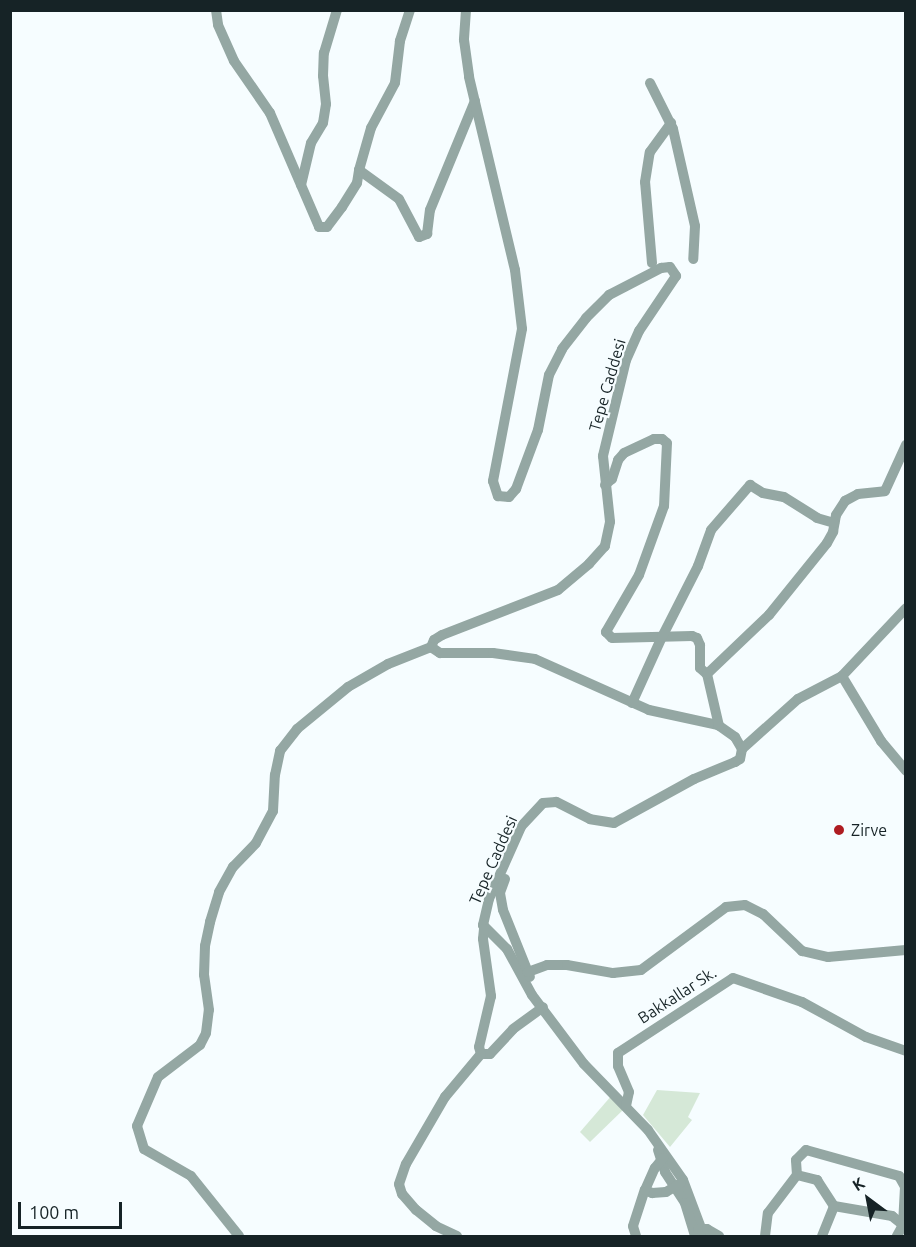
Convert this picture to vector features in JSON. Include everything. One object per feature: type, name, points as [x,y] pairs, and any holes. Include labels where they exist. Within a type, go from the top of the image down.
[{"type":"street","points":[[216,10],[218,25],[234,60],[270,113],[317,225],[324,228],[342,207],[357,183],[371,128],[395,83],[400,41],[410,10]]},
{"type":"street","points":[[301,185],[311,143],[322,123],[326,104],[323,76],[324,53],[337,10]]},
{"type":"street","name":"Tepe Caddesi","points":[[239,1236],[191,1176],[144,1149],[137,1126],[158,1077],[200,1045],[206,1032],[208,1010],[204,975],[205,946],[210,922],[219,892],[228,875],[256,843],[273,811],[275,775],[280,752],[297,729],[348,687],[388,664],[431,647],[434,640],[442,635],[548,595],[578,574],[607,540],[610,522],[603,456],[626,360],[646,320],[675,280],[676,272],[670,267],[661,268],[603,299],[581,325],[562,349],[549,375],[538,430],[516,489],[509,497],[498,496],[493,481],[522,329],[515,270],[466,58],[466,10]]},
{"type":"street","points":[[650,83],[671,123],[695,226],[693,259]]},
{"type":"street","points":[[359,170],[394,193],[404,205],[417,236],[425,237],[433,203],[475,101]]},
{"type":"street","points":[[652,262],[645,182],[650,152],[671,123]]},
{"type":"street","points":[[605,485],[612,479],[618,460],[624,453],[654,439],[662,439],[667,443],[664,506],[639,575],[606,632],[612,638],[692,636],[697,638],[700,645],[700,668],[707,674],[719,726]]},
{"type":"street","points":[[707,674],[769,615],[828,543],[839,507],[851,496],[885,491],[906,446]]},
{"type":"street","points":[[632,703],[698,566],[711,530],[750,485],[763,493],[789,499],[816,518],[834,523]]},
{"type":"street","points":[[431,647],[440,653],[493,653],[535,658],[632,703],[665,715],[719,726],[735,737],[742,749],[798,699],[842,676],[906,608]]},
{"type":"street","points":[[842,676],[880,741],[906,771]]},
{"type":"street","name":"Tepe Caddesi","points":[[698,1233],[679,1184],[662,1158],[658,1144],[626,1106],[584,1064],[532,995],[507,949],[488,932],[482,921],[521,826],[543,803],[556,801],[590,819],[615,823],[694,779],[735,762],[740,759],[742,749]]},
{"type":"street","name":"Tepe Caddesi","points":[[533,812],[502,886],[501,902],[505,917],[543,1007]]},
{"type":"street","points":[[528,972],[547,965],[567,965],[613,974],[641,970],[726,907],[745,905],[763,914],[802,951],[828,957],[906,950]]},
{"type":"street","points":[[481,1054],[479,1047],[491,996],[483,939],[488,932],[503,931],[506,924],[505,917],[496,910],[484,913]]},
{"type":"street","name":"Bakkallar Sk.","points":[[626,1106],[629,1092],[618,1066],[618,1053],[733,978],[802,1002],[866,1037],[906,1051]]},
{"type":"street","points":[[481,1054],[490,1054],[513,1029],[543,1007]]},
{"type":"street","points":[[457,1236],[436,1226],[416,1210],[402,1194],[399,1184],[406,1164],[445,1097],[481,1054]]},
{"type":"street","points":[[765,1236],[768,1213],[797,1175],[796,1160],[806,1150],[894,1173],[902,1178],[905,1187],[903,1224],[897,1236]]},
{"type":"street","points":[[636,1236],[633,1226],[645,1190],[662,1158]]},
{"type":"street","points":[[797,1175],[817,1180],[834,1206],[892,1216],[903,1224]]},
{"type":"street","points":[[645,1190],[660,1193],[679,1184]]},
{"type":"street","points":[[822,1236],[834,1206]]},
{"type":"street","points":[[698,1233],[711,1231],[719,1236]]},
{"type":"green space","points":[[657,1090],[700,1093],[688,1117],[692,1120],[670,1147],[643,1115]]},
{"type":"green space","points":[[612,1095],[625,1108],[590,1142],[580,1132]]},
{"type":"place","name":"Zirve","points":[[839,830]]}]
